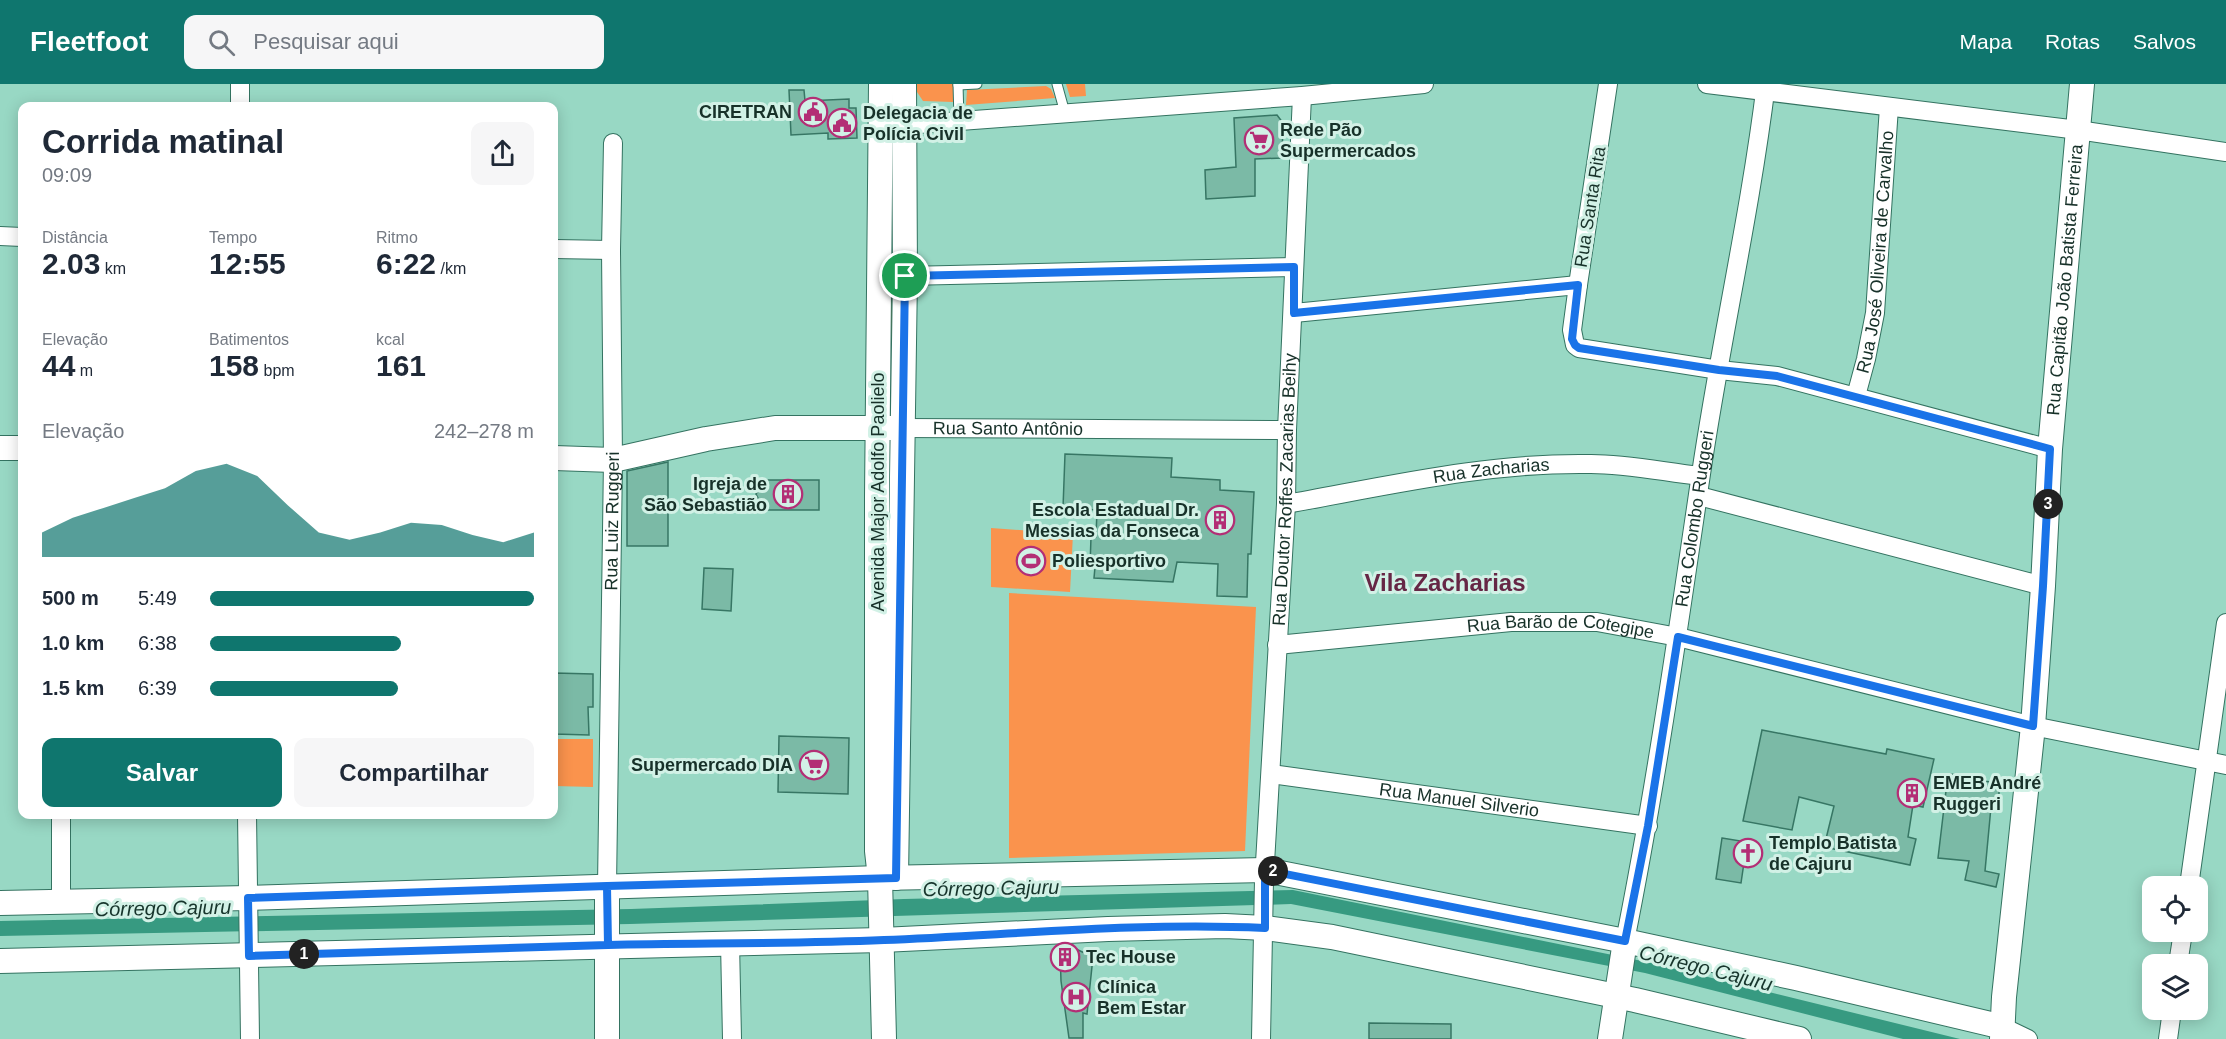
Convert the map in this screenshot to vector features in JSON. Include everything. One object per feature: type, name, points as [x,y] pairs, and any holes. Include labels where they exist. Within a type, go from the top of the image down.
[{"type":"main road","name":"Avenida Major Adolfo Paolielo","points":[[881,84],[893,126],[905,276],[886,885]]},
{"type":"main road","name":"Avenida Major Adolfo Paolielo","points":[[886,885],[877,852],[878,428],[893,126],[904,84]]},
{"type":"main road","name":"Rua Capitão João Batista Ferreira","points":[[2002,1033],[2033,726],[2050,449],[2082,84]]},
{"type":"main road","name":"Rua Santo Antônio","points":[[558,458],[613,460],[705,439],[775,428],[902,428]]},
{"type":"main road","points":[[0,448],[18,448]]},
{"type":"main road","points":[[0,903],[248,904],[1265,875],[1624,947],[1796,978],[2002,1033]]},
{"type":"main road","points":[[884,1039],[882,934],[886,885]]},
{"type":"main road","points":[[607,1039],[608,893]]},
{"type":"main road","points":[[0,961],[249,948],[608,938],[730,942],[882,934],[1225,926],[1265,922],[1616,992],[1799,1039]]},
{"type":"main road","points":[[1610,1039],[1624,947]]},
{"type":"street","points":[[240,84],[240,102]]},
{"type":"street","points":[[893,126],[1065,113],[1303,90],[1424,84]]},
{"type":"street","name":"Rua Santa Rita","points":[[1608,84],[1578,285],[1572,339],[1575,345],[1579,348],[1719,370],[1777,376],[2050,449]]},
{"type":"street","points":[[1707,84],[1765,87],[2226,152]]},
{"type":"street","name":"Rua Colombo Ruggeri","points":[[1624,947],[1648,826],[1699,496],[1700,476],[1765,87]]},
{"type":"street","name":"Rua Doutor Roffes Zacarias Beihy","points":[[1261,1039],[1265,875],[1276,645],[1286,504],[1287,430],[1303,90]]},
{"type":"street","name":"Rua José Oliveira de Carvalho","points":[[1856,396],[1875,313],[1889,106]]},
{"type":"street","name":"Rua Luiz Ruggeri","points":[[608,893],[613,460],[611,250],[613,142]]},
{"type":"street","points":[[0,236],[18,237]]},
{"type":"street","points":[[558,249],[611,250]]},
{"type":"street","points":[[905,276],[1294,267]]},
{"type":"street","points":[[1294,313],[1578,285]]},
{"type":"street","name":"Rua Santo Antônio","points":[[902,428],[1287,430]]},
{"type":"street","name":"Rua Zacharias","points":[[1286,504],[1482,469],[1542,464],[1593,464],[1700,476]]},
{"type":"street","points":[[1699,496],[2043,586]]},
{"type":"street","name":"Rua Barão de Cotegipe","points":[[1276,645],[1511,622],[1597,622],[1678,637],[2033,726],[2226,765]]},
{"type":"street","points":[[2190,876],[2226,623]]},
{"type":"street","name":"Rua Manuel Silverio","points":[[1271,774],[1648,826]]},
{"type":"street","points":[[61,819],[61,902]]},
{"type":"street","points":[[247,819],[250,1039]]},
{"type":"street","points":[[730,942],[732,1039]]},
{"type":"street","points":[[2168,1039],[2171,1020]]},
{"type":"street","points":[[2002,1033],[2028,1039]]},
{"type":"lane","points":[[959,120],[958,84],[977,84]]},
{"type":"lane","points":[[1057,84],[1065,113]]},
{"type":"shaded area","points":[[916,84],[953,84],[953,102],[923,101],[917,92]]},
{"type":"shaded area","points":[[1066,84],[1085,84],[1086,96],[1070,97]]},
{"type":"shaded area","points":[[1046,86],[1051,89],[1055,98],[966,105],[967,90]]},
{"type":"shaded area","points":[[891,159],[894,162],[893,402],[890,403],[888,401]]},
{"type":"shaded area","name":"Poliesportivo","points":[[991,528],[1073,534],[1070,592],[991,587]]},
{"type":"shaded area","points":[[1009,593],[1256,607],[1245,851],[1009,858]]},
{"type":"shaded area","points":[[558,739],[593,739],[593,787],[558,786]]},
{"type":"shaded area","points":[[1293,890],[1647,962],[1960,1039],[1903,1039],[1645,973],[1291,904],[630,924],[0,936],[0,921],[631,909],[904,899]]},
{"type":"building","points":[[789,90],[804,90],[805,101],[849,99],[849,108],[856,108],[857,138],[828,139],[828,133],[791,135]]},
{"type":"building","name":"Rede Pão Supermercados","points":[[1277,115],[1283,123],[1282,158],[1255,159],[1255,196],[1206,199],[1205,170],[1236,167],[1234,118]]},
{"type":"building","name":"Escola Estadual Dr. Messias da Fonseca","points":[[1065,454],[1172,458],[1171,477],[1220,480],[1220,490],[1254,492],[1251,554],[1248,554],[1247,597],[1217,596],[1218,564],[1177,562],[1173,582],[1094,578],[1095,567],[1090,567],[1091,537],[1096,537],[1097,510],[1063,508]]},
{"type":"building","points":[[668,462],[668,546],[627,546],[627,471]]},
{"type":"building","name":"Igreja de São Sebastião","points":[[762,480],[819,480],[819,510],[764,510],[756,494],[762,485]]},
{"type":"building","points":[[704,568],[733,569],[731,611],[702,609]]},
{"type":"building","points":[[558,673],[593,674],[593,707],[588,707],[589,735],[558,734]]},
{"type":"building","name":"EMEB André Ruggeri","points":[[1762,730],[1886,754],[1887,749],[1934,759],[1923,807],[1913,805],[1908,837],[1916,839],[1910,865],[1824,847],[1834,806],[1799,797],[1792,830],[1743,821]]},
{"type":"building","name":"Supermercado DIA","points":[[779,736],[849,738],[848,794],[778,792]]},
{"type":"building","points":[[1948,774],[1983,776],[1983,781],[1999,783],[1999,808],[1991,807],[1985,871],[1999,874],[1996,887],[1965,880],[1969,861],[1938,858]]},
{"type":"building","points":[[1722,838],[1747,842],[1741,883],[1716,879]]},
{"type":"building","name":"Clínica Bem Estar","points":[[1076,949],[1093,957],[1087,1014],[1083,1013],[1083,1038],[1069,1038],[1061,981],[1060,951]]},
{"type":"building","points":[[1369,1023],[1451,1024],[1451,1039],[1369,1039]]},
{"type":"place","name":"CIRETRAN","points":[[813,112]]},
{"type":"place","name":"Delegacia de Polícia Civil","points":[[842,123]]},
{"type":"place","name":"Rede Pão Supermercados","points":[[1259,140]]},
{"type":"place","name":"Igreja de São Sebastião","points":[[788,494]]},
{"type":"place","name":"Escola Estadual Dr. Messias da Fonseca","points":[[1220,520]]},
{"type":"place","name":"Poliesportivo","points":[[1031,561]]},
{"type":"place","name":"Supermercado DIA","points":[[814,765]]},
{"type":"place","name":"EMEB André Ruggeri","points":[[1912,793]]},
{"type":"place","name":"Templo Batista de Cajuru","points":[[1748,853]]},
{"type":"place","name":"Tec House","points":[[1065,957]]},
{"type":"place","name":"Clínica Bem Estar","points":[[1076,997]]},
{"type":"district","name":"Vila Zacharias","points":[[1445,583]]},
{"type":"route","points":[[905,276],[896,878],[607,886],[608,945],[249,956],[248,898],[607,886],[608,900],[608,945],[882,940],[1108,929],[1225,926],[1265,928],[1265,870],[1625,941],[1648,826],[1678,637],[2033,726],[2050,449],[1777,376],[1719,370],[1579,348],[1572,339],[1578,285],[1294,313],[1294,267],[905,276]]},
{"type":"water label","name":"Córrego Cajuru","points":[[991,888]]},
{"type":"water label","name":"Córrego Cajuru","points":[[163,908]]},
{"type":"water label","name":"Córrego Cajuru","points":[[1706,968]]}]
